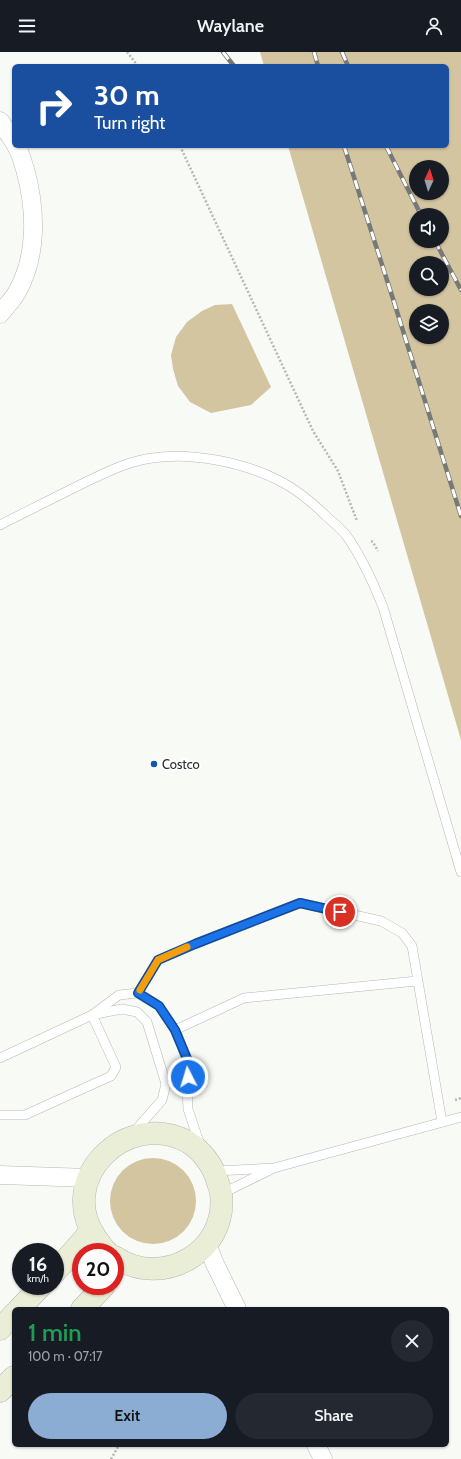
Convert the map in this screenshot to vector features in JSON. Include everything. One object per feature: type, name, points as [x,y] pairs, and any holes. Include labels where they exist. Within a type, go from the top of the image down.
[{"type":"street","points":[[0,120],[12,139]]},
{"type":"street","points":[[0,314],[17,292],[26,269],[33,241],[33,216],[29,185],[20,151],[18,148]]},
{"type":"street","points":[[101,1243],[91,1231],[85,1214],[84,1196],[88,1178],[98,1160],[112,1146],[130,1137],[150,1133],[169,1135],[188,1143],[209,1163],[221,1194],[221,1211],[216,1228],[207,1243],[194,1256],[178,1265],[161,1270],[142,1269],[124,1264]]},
{"type":"street","points":[[0,1175],[88,1178]]},
{"type":"street","points":[[64,1262],[91,1231]]},
{"type":"street","points":[[207,1243],[214,1262],[236,1307]]},
{"type":"street","points":[[21,1307],[32,1295]]},
{"type":"street","points":[[84,1307],[95,1295]]},
{"type":"street","points":[[0,1329],[12,1316]]},
{"type":"street","points":[[0,1392],[12,1379]]},
{"type":"street","points":[[317,1447],[323,1459]]},
{"type":"lane","points":[[0,525],[121,466],[151,458],[178,456],[216,460],[247,468],[278,480],[304,495],[345,534],[361,557],[374,584],[383,608],[461,872]]},
{"type":"lane","points":[[138,993],[158,960],[300,903],[381,921],[402,933],[412,946],[442,1122]]},
{"type":"lane","points":[[175,1030],[244,998],[418,981]]},
{"type":"lane","points":[[0,1058],[92,1015],[119,995],[138,993],[159,1006],[175,1030],[190,1066],[187,1088],[188,1110],[209,1163],[274,1168]]},
{"type":"lane","points":[[92,1015],[122,1009],[137,1012],[147,1022],[166,1084],[162,1100],[130,1137]]},
{"type":"lane","points":[[0,1115],[25,1115],[111,1076],[116,1067],[92,1015]]},
{"type":"lane","points":[[221,1194],[274,1168],[461,1117]]},
{"type":"path","points":[[127,52],[136,64]]},
{"type":"path","points":[[181,148],[313,432],[338,471],[358,523]]},
{"type":"path","points":[[457,1099],[461,1098]]},
{"type":"path","points":[[111,1459],[118,1447]]},
{"type":"shaded area","points":[[260,52],[461,52],[461,740],[289,148],[449,148],[449,64],[263,64]]},
{"type":"shaded area","points":[[232,304],[271,387],[251,405],[211,413],[190,402],[178,386],[171,355],[176,337],[187,322],[202,311],[215,305]]},
{"type":"shaded area","points":[[153,1158],[169,1161],[177,1165],[189,1177],[193,1185],[196,1201],[193,1217],[189,1225],[177,1237],[169,1241],[153,1244],[137,1241],[129,1237],[117,1225],[113,1217],[110,1201],[113,1185],[117,1177],[129,1165],[137,1161]]},
{"type":"railway","points":[[223,52],[232,64]]},
{"type":"railway","points":[[314,52],[317,64]]},
{"type":"railway","points":[[342,52],[347,64]]},
{"type":"railway","points":[[345,148],[461,516]]},
{"type":"railway","points":[[387,148],[417,208]]},
{"type":"railway","points":[[439,248],[461,290]]},
{"type":"slow traffic","points":[[140,990],[158,960],[187,947]]},
{"type":"place","name":"Costco","points":[[154,764]]},
{"type":"route","points":[[188,1077],[190,1066],[175,1030],[159,1006],[138,993],[158,960],[300,903],[340,912]]}]
